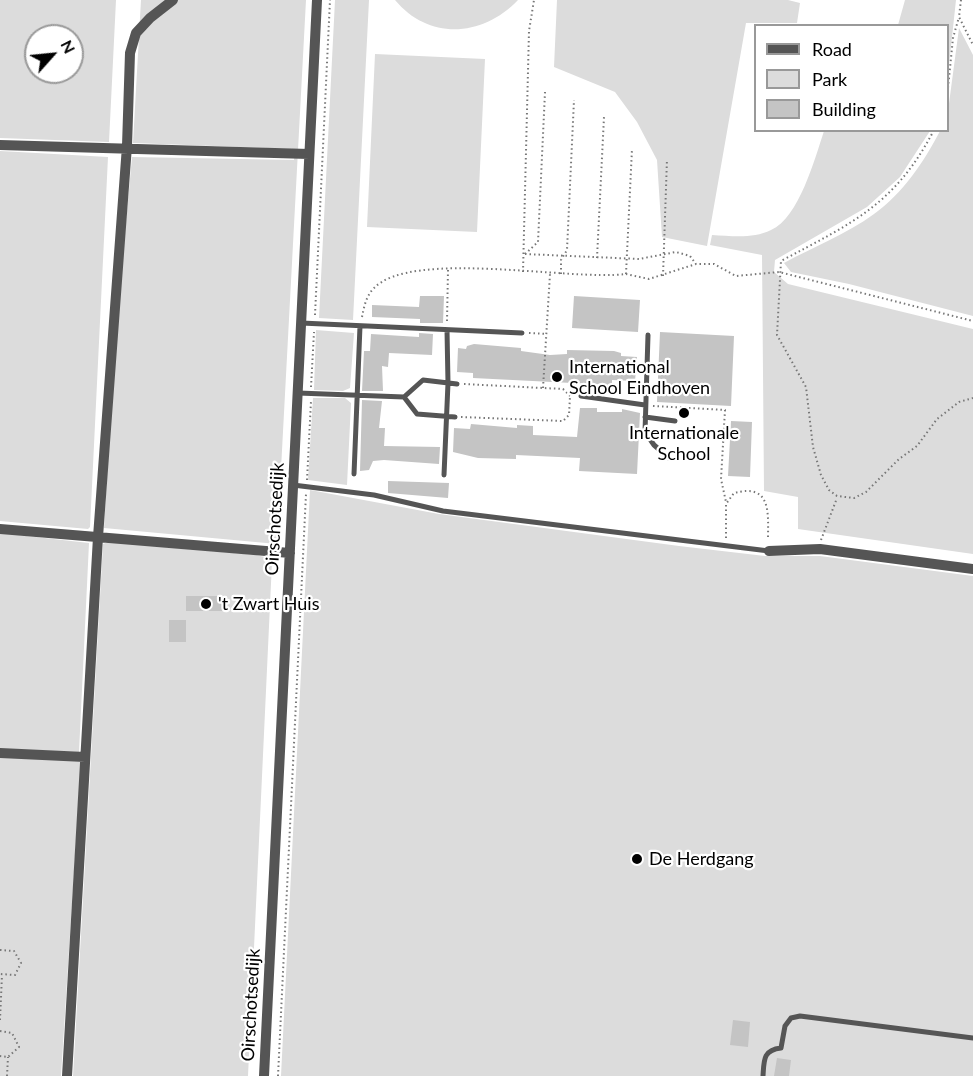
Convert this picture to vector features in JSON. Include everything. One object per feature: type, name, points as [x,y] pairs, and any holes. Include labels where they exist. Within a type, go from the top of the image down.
[{"type":"street","points":[[67,1076],[98,537],[127,151],[130,52],[136,33],[150,18],[173,0]]},
{"type":"street","name":"Oirschotsedijk","points":[[264,1076],[317,0]]},
{"type":"street","points":[[0,145],[127,151],[309,154]]},
{"type":"street","points":[[0,529],[290,553]]},
{"type":"street","points":[[765,550],[820,549],[973,569]]},
{"type":"street","points":[[0,753],[85,757]]},
{"type":"lane","points":[[301,323],[522,333]]},
{"type":"lane","points":[[354,474],[360,326]]},
{"type":"lane","points":[[444,475],[448,416],[447,330]]},
{"type":"lane","points":[[648,335],[645,432],[654,445],[669,458]]},
{"type":"lane","points":[[298,393],[404,397],[423,380],[457,384]]},
{"type":"lane","points":[[581,396],[645,405]]},
{"type":"lane","points":[[404,397],[417,414],[455,417]]},
{"type":"lane","points":[[645,417],[675,421]]},
{"type":"lane","points":[[293,485],[374,495],[443,511],[765,550]]},
{"type":"lane","points":[[763,1076],[765,1055],[770,1050],[781,1048],[785,1026],[790,1018],[800,1016],[973,1038]]},
{"type":"path","points":[[278,1076],[330,0]]},
{"type":"path","points":[[523,272],[525,254],[522,245],[529,106],[529,31],[534,0]]},
{"type":"path","points":[[949,78],[953,38],[961,0]]},
{"type":"path","points":[[959,17],[973,45]]},
{"type":"path","points":[[525,254],[538,242],[545,92]]},
{"type":"path","points":[[561,274],[563,256],[567,250],[574,100]]},
{"type":"path","points":[[597,258],[604,117]]},
{"type":"path","points":[[933,132],[921,157],[903,180],[879,203],[837,231],[781,261],[777,335],[806,387],[813,447],[821,475],[829,490],[837,496],[854,498],[866,492],[917,446],[937,419],[959,402],[973,398]]},
{"type":"path","points":[[626,274],[632,149]]},
{"type":"path","points":[[663,276],[667,159]]},
{"type":"path","points":[[525,254],[627,259],[676,252],[690,256],[696,264]]},
{"type":"path","points":[[360,326],[364,303],[374,288],[390,278],[430,268],[561,274],[626,274],[649,279],[696,264],[714,264],[736,276],[779,272],[973,321]]},
{"type":"path","points":[[447,330],[448,269]]},
{"type":"path","points":[[543,388],[550,273]]},
{"type":"path","points":[[522,333],[547,334]]},
{"type":"path","points":[[455,417],[563,421],[569,415],[570,396],[563,389],[457,384]]},
{"type":"path","points":[[645,405],[725,410],[721,479],[726,502]]},
{"type":"path","points":[[733,547],[726,539],[726,504],[734,492],[746,489],[758,493],[765,501],[768,513],[768,541],[765,550]]},
{"type":"path","points":[[820,543],[837,496]]},
{"type":"path","points":[[0,950],[14,951],[21,963],[15,975],[1,974],[0,1020]]},
{"type":"path","points":[[0,1031],[12,1033],[19,1047],[8,1057],[7,1076]]},
{"type":"path","points":[[0,1056],[8,1057]]},
{"type":"green space","points":[[0,0],[116,0],[109,142],[0,138]]},
{"type":"green space","points":[[141,0],[306,0],[277,544],[104,528],[115,342],[132,157],[294,160],[295,149],[133,143]]},
{"type":"green space","points":[[335,0],[369,0],[353,320],[319,318]]},
{"type":"green space","points":[[395,0],[518,0],[489,21],[473,27],[456,29],[440,28],[424,22],[409,13]]},
{"type":"green space","points":[[557,0],[788,0],[800,3],[797,23],[746,23],[707,246],[662,237],[657,160],[637,122],[615,92],[554,67]]},
{"type":"green space","points":[[905,0],[956,0],[949,65],[949,24],[898,24]]},
{"type":"green space","points":[[959,28],[973,55],[973,316],[849,284],[791,272],[784,263],[853,228],[894,197],[912,176],[939,132],[949,132],[949,103]]},
{"type":"green space","points":[[375,54],[485,59],[477,232],[367,227]]},
{"type":"green space","points":[[824,132],[929,132],[900,177],[867,207],[775,260],[774,272],[788,284],[973,329],[973,554],[798,529],[798,497],[764,491],[762,255],[710,245],[712,235],[757,235],[781,223],[798,201]]},
{"type":"green space","points":[[0,151],[108,157],[90,527],[88,529],[0,521]]},
{"type":"green space","points":[[316,330],[354,333],[350,388],[343,391],[314,390]]},
{"type":"green space","points":[[313,398],[345,398],[351,403],[347,485],[308,480]]},
{"type":"green space","name":"De Herdgang","points":[[310,490],[439,514],[679,546],[765,556],[820,556],[973,576],[973,1076],[281,1076]]},
{"type":"green space","points":[[0,533],[89,543],[79,752],[0,749]]},
{"type":"green space","points":[[108,542],[256,555],[272,562],[248,1076],[73,1076],[103,544]]},
{"type":"green space","points":[[0,756],[81,761],[61,1076],[0,1076]]},
{"type":"building","points":[[420,296],[444,296],[443,323],[420,323],[420,319],[372,317],[372,305],[419,307]]},
{"type":"building","points":[[574,296],[640,300],[638,332],[572,328]]},
{"type":"building","points":[[660,332],[734,336],[731,406],[657,402]]},
{"type":"building","points":[[419,333],[433,334],[432,355],[389,353],[388,367],[382,366],[383,391],[362,391],[364,351],[370,351],[371,334],[419,337]]},
{"type":"building","points":[[474,344],[521,348],[521,351],[550,355],[567,354],[567,350],[614,351],[621,353],[621,356],[637,357],[635,381],[612,380],[612,385],[473,378],[473,373],[457,372],[458,348],[466,349],[467,346]]},
{"type":"building","points":[[362,400],[382,401],[379,428],[385,428],[384,446],[440,447],[439,464],[384,460],[373,461],[369,470],[360,471]]},
{"type":"building","points":[[580,408],[597,408],[597,412],[622,412],[622,409],[640,413],[637,474],[579,471],[580,458],[516,455],[516,459],[478,458],[453,452],[454,428],[470,429],[471,424],[517,428],[517,425],[533,426],[533,435],[577,437]]},
{"type":"building","points":[[731,421],[752,422],[750,477],[728,476]]},
{"type":"building","points":[[388,481],[449,483],[448,498],[388,493]]},
{"type":"building","name":"'t Zwart Huis","points":[[186,596],[226,596],[226,611],[186,611]]},
{"type":"building","points":[[169,620],[186,620],[186,642],[169,642]]},
{"type":"building","points":[[733,1020],[750,1022],[748,1047],[730,1045]]},
{"type":"building","points":[[777,1058],[791,1060],[789,1076],[774,1076]]},
{"type":"place","name":"International School Eindhoven","points":[[557,377]]},
{"type":"place","name":"Internationale School","points":[[684,413]]},
{"type":"place","name":"'t Zwart Huis","points":[[206,604]]},
{"type":"place","name":"De Herdgang","points":[[637,859]]}]
